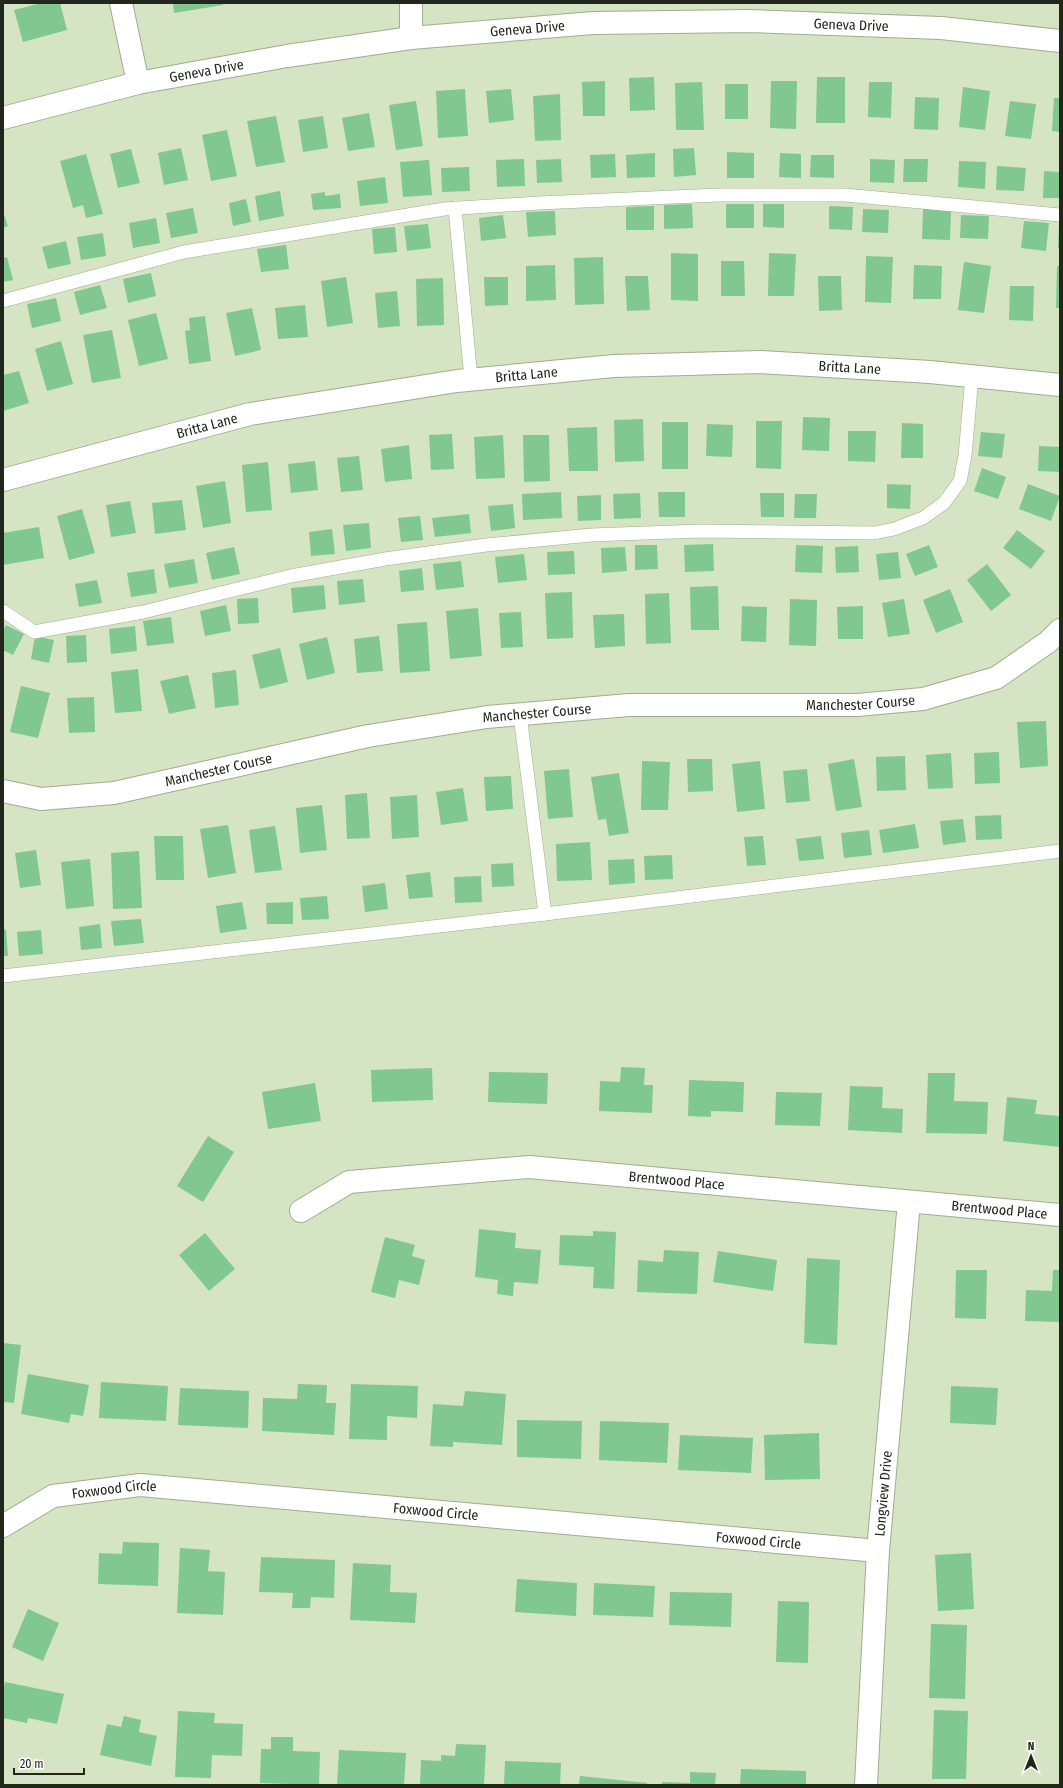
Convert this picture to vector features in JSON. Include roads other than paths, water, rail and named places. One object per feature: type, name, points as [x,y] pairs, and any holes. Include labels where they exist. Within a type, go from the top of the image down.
[{"type":"street","points":[[122,3],[138,83]]},
{"type":"street","points":[[411,3],[411,38]]},
{"type":"street","name":"Geneva Drive","points":[[3,118],[138,83],[287,56],[411,38],[593,23],[750,12],[941,28],[1060,41]]},
{"type":"street","name":"Britta Lane","points":[[3,480],[250,414],[471,379],[614,366],[760,362],[930,372],[1060,385]]},
{"type":"street","name":"Manchester Course","points":[[3,791],[41,799],[114,793],[368,736],[487,717],[629,705],[856,705],[923,699],[996,678],[1048,642],[1060,630]]},
{"type":"street","name":"Brentwood Place","points":[[301,1211],[349,1182],[529,1167],[1060,1215]]},
{"type":"street","name":"Longview Drive","points":[[866,1785],[878,1551],[909,1202]]},
{"type":"street","name":"Foxwood Circle","points":[[3,1526],[53,1496],[140,1485],[878,1551]]},
{"type":"lane","points":[[3,301],[184,252],[455,208],[718,195],[845,195],[1060,215]]},
{"type":"lane","points":[[455,208],[471,379]]},
{"type":"lane","points":[[3,611],[34,632],[143,612],[291,576],[385,559],[486,545],[599,535],[700,531],[874,533],[894,529],[924,518],[944,503],[960,481],[965,456],[972,376]]},
{"type":"lane","points":[[520,715],[545,914]]},
{"type":"lane","points":[[3,976],[545,914],[1060,851]]}]
